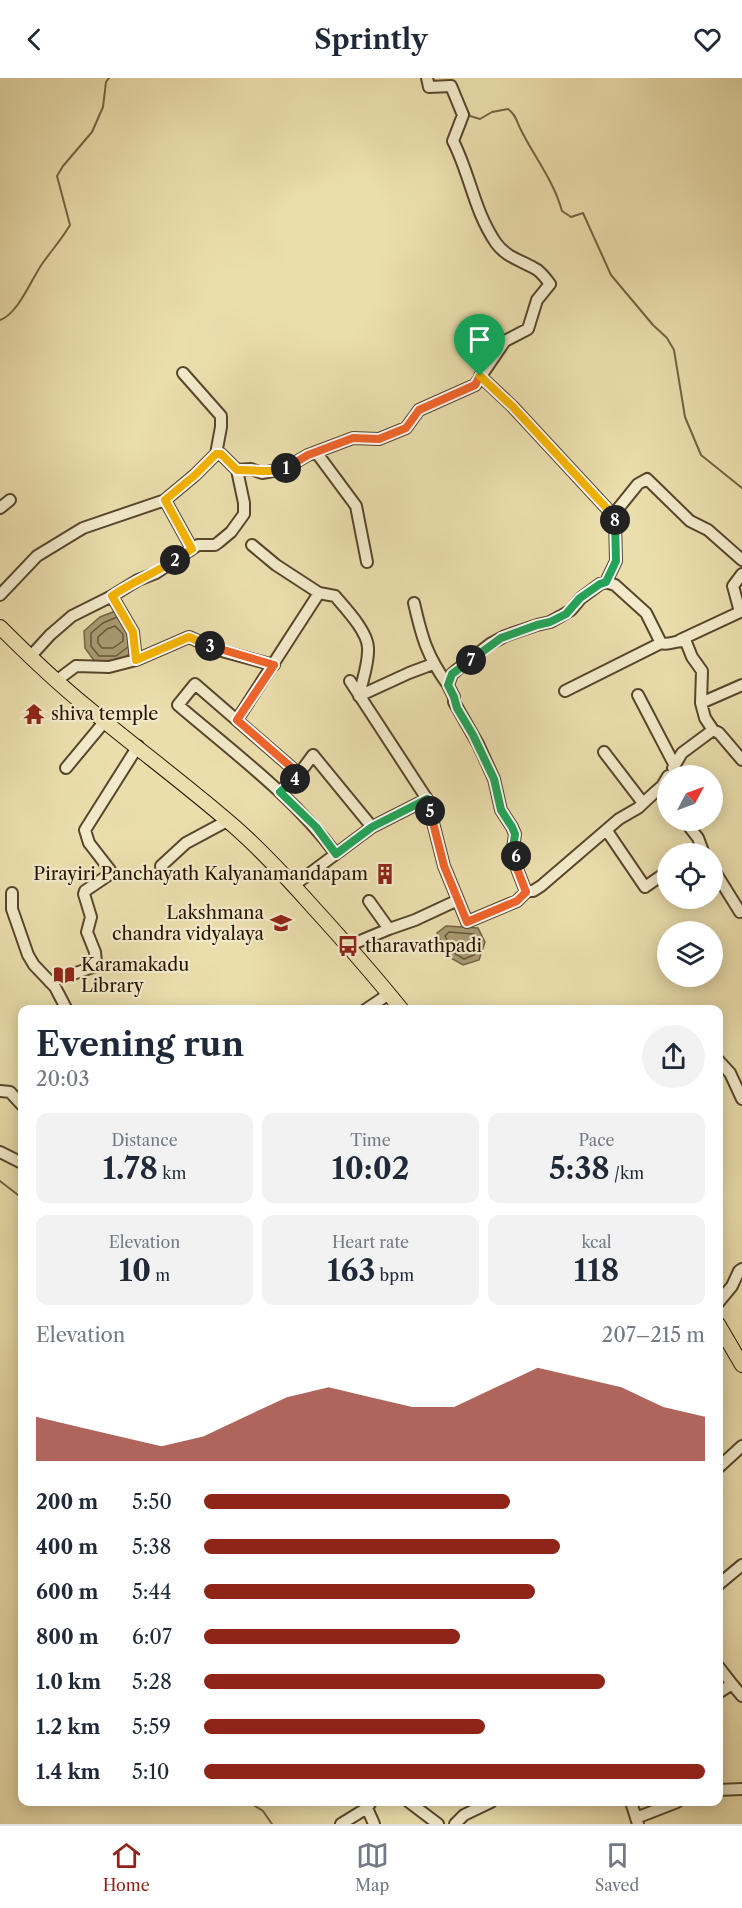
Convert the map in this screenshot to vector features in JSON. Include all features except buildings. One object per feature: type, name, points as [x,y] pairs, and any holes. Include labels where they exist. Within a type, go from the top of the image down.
[{"type":"main road","points":[[0,628],[56,681],[138,746],[227,821],[270,861],[348,946],[398,1005]]},
{"type":"main road","points":[[723,1331],[740,1356]]},
{"type":"street","points":[[237,470],[251,469],[262,472],[284,469],[316,452],[353,438],[379,439],[406,428],[419,410],[475,385],[505,341],[528,329],[537,300],[550,284],[537,269],[508,256],[496,244],[476,207],[464,163],[453,141],[463,115],[451,86],[429,87],[427,78]]},
{"type":"street","points":[[0,595],[37,556],[83,528],[165,500],[216,454],[221,427],[220,416],[183,373]]},
{"type":"street","points":[[480,376],[512,406],[613,515],[616,561],[606,582]]},
{"type":"street","points":[[316,452],[356,506],[367,562]]},
{"type":"street","points":[[30,657],[63,622],[138,580],[156,573],[198,545],[215,545],[231,532],[244,514],[244,503],[237,470],[221,454],[216,454]]},
{"type":"street","points":[[613,515],[638,484],[647,479],[690,521],[708,530],[742,560]]},
{"type":"street","points":[[0,508],[10,500]]},
{"type":"street","points":[[165,500],[192,549]]},
{"type":"street","points":[[252,545],[276,565],[320,593],[335,596],[351,615],[367,640],[368,650],[359,696]]},
{"type":"street","points":[[565,692],[661,643],[665,645],[680,640],[740,612],[733,586],[742,574]]},
{"type":"street","points":[[448,685],[452,674],[490,644],[505,636],[550,622],[571,610],[580,598],[606,582],[615,585],[646,613],[661,643]]},
{"type":"street","points":[[237,720],[320,593]]},
{"type":"street","points":[[112,596],[133,632],[136,660]]},
{"type":"street","points":[[350,681],[427,799],[444,866],[467,922],[523,897],[525,891],[516,866],[513,848],[515,834],[501,810],[494,779],[473,735],[457,708],[448,685],[433,664],[421,636],[414,603]]},
{"type":"street","points":[[56,681],[76,666],[109,667],[136,660],[189,637],[218,650],[274,665]]},
{"type":"street","points":[[680,640],[686,642],[692,657],[702,671],[701,703],[705,718],[713,730],[719,732],[742,760]]},
{"type":"street","points":[[359,696],[433,664]]},
{"type":"street","points":[[299,774],[195,684],[178,705],[280,792],[316,827],[336,854]]},
{"type":"street","points":[[701,703],[742,686]]},
{"type":"street","points":[[638,695],[674,764],[682,753],[713,730]]},
{"type":"street","points":[[66,768],[105,721]]},
{"type":"street","points":[[50,982],[93,967],[96,963],[95,952],[87,932],[91,917],[84,894],[107,876],[110,870],[89,843],[85,830],[138,746]]},
{"type":"street","points":[[604,752],[643,803]]},
{"type":"street","points":[[280,792],[299,774],[313,755],[372,827]]},
{"type":"street","points":[[525,891],[533,891],[541,886],[619,819],[657,791]]},
{"type":"street","points":[[293,886],[372,827],[427,799]]},
{"type":"street","points":[[161,866],[186,843],[227,821]]},
{"type":"street","points":[[607,831],[645,887],[657,879]]},
{"type":"street","points":[[723,885],[740,912],[742,911]]},
{"type":"street","points":[[12,893],[12,909],[28,955],[34,965],[55,987],[64,1005]]},
{"type":"street","points":[[348,946],[388,928],[415,920],[458,900]]},
{"type":"street","points":[[369,901],[388,928]]},
{"type":"street","points":[[372,1005],[389,994]]},
{"type":"street","points":[[723,1065],[730,1073],[742,1099]]},
{"type":"street","points":[[0,1090],[10,1092],[18,1101]]},
{"type":"street","points":[[0,1152],[18,1161]]},
{"type":"street","points":[[723,1297],[742,1269]]},
{"type":"street","points":[[723,1463],[742,1446]]},
{"type":"street","points":[[723,1581],[742,1565]]},
{"type":"street","points":[[723,1672],[742,1696]]},
{"type":"street","points":[[723,1690],[732,1684]]},
{"type":"street","points":[[723,1790],[742,1789]]},
{"type":"street","points":[[340,1824],[367,1806]]},
{"type":"street","points":[[369,1806],[374,1824]]},
{"type":"street","points":[[414,1806],[438,1824]]},
{"type":"street","points":[[456,1824],[464,1815],[479,1806]]},
{"type":"street","points":[[633,1806],[637,1822],[669,1806]]},
{"type":"water","points":[[118,610],[137,648],[118,662],[95,662],[85,648],[84,631],[100,617]]},
{"type":"water","points":[[446,926],[478,928],[485,942],[479,960],[463,965],[449,957],[437,933]]},
{"type":"waterway","points":[[0,320],[13,311],[70,225],[57,176],[92,132],[103,107],[106,82],[109,78]]},
{"type":"waterway","points":[[467,110],[470,116],[480,119],[492,112],[508,109],[513,113],[548,178],[562,211],[571,217],[583,213],[611,275],[653,325],[667,338],[674,350],[685,417],[701,455],[742,488]]},
{"type":"waterway","points":[[0,1181],[18,1195]]},
{"type":"waterway","points":[[255,1806],[263,1811],[272,1824]]},
{"type":"place","name":"shiva temple","points":[[34,714]]},
{"type":"place","name":"Pirayiri Panchayath Kalyanamandapam","points":[[385,874]]},
{"type":"place","name":"Lakshmana chandra vidyalaya","points":[[281,923]]},
{"type":"place","name":"tharavathpadi","points":[[348,946]]},
{"type":"place","name":"Karamakadu Library","points":[[64,975]]},
{"type":"route","points":[[480,376],[512,406],[613,515],[616,561],[606,582],[580,598],[566,614],[550,622],[501,638],[452,674],[448,685],[454,702],[478,744],[485,764],[494,779],[501,810],[515,834],[513,848],[516,866],[526,892],[517,901],[467,922],[444,866],[427,799],[372,827],[336,854],[316,827],[280,792],[299,774],[237,720],[274,665],[218,650],[189,637],[136,660],[133,632],[112,596],[138,580],[156,573],[192,549],[165,500],[216,454],[221,454],[237,470],[251,469],[262,472],[284,469],[329,446],[353,438],[379,439],[406,428],[419,410],[475,385],[480,376]]}]
